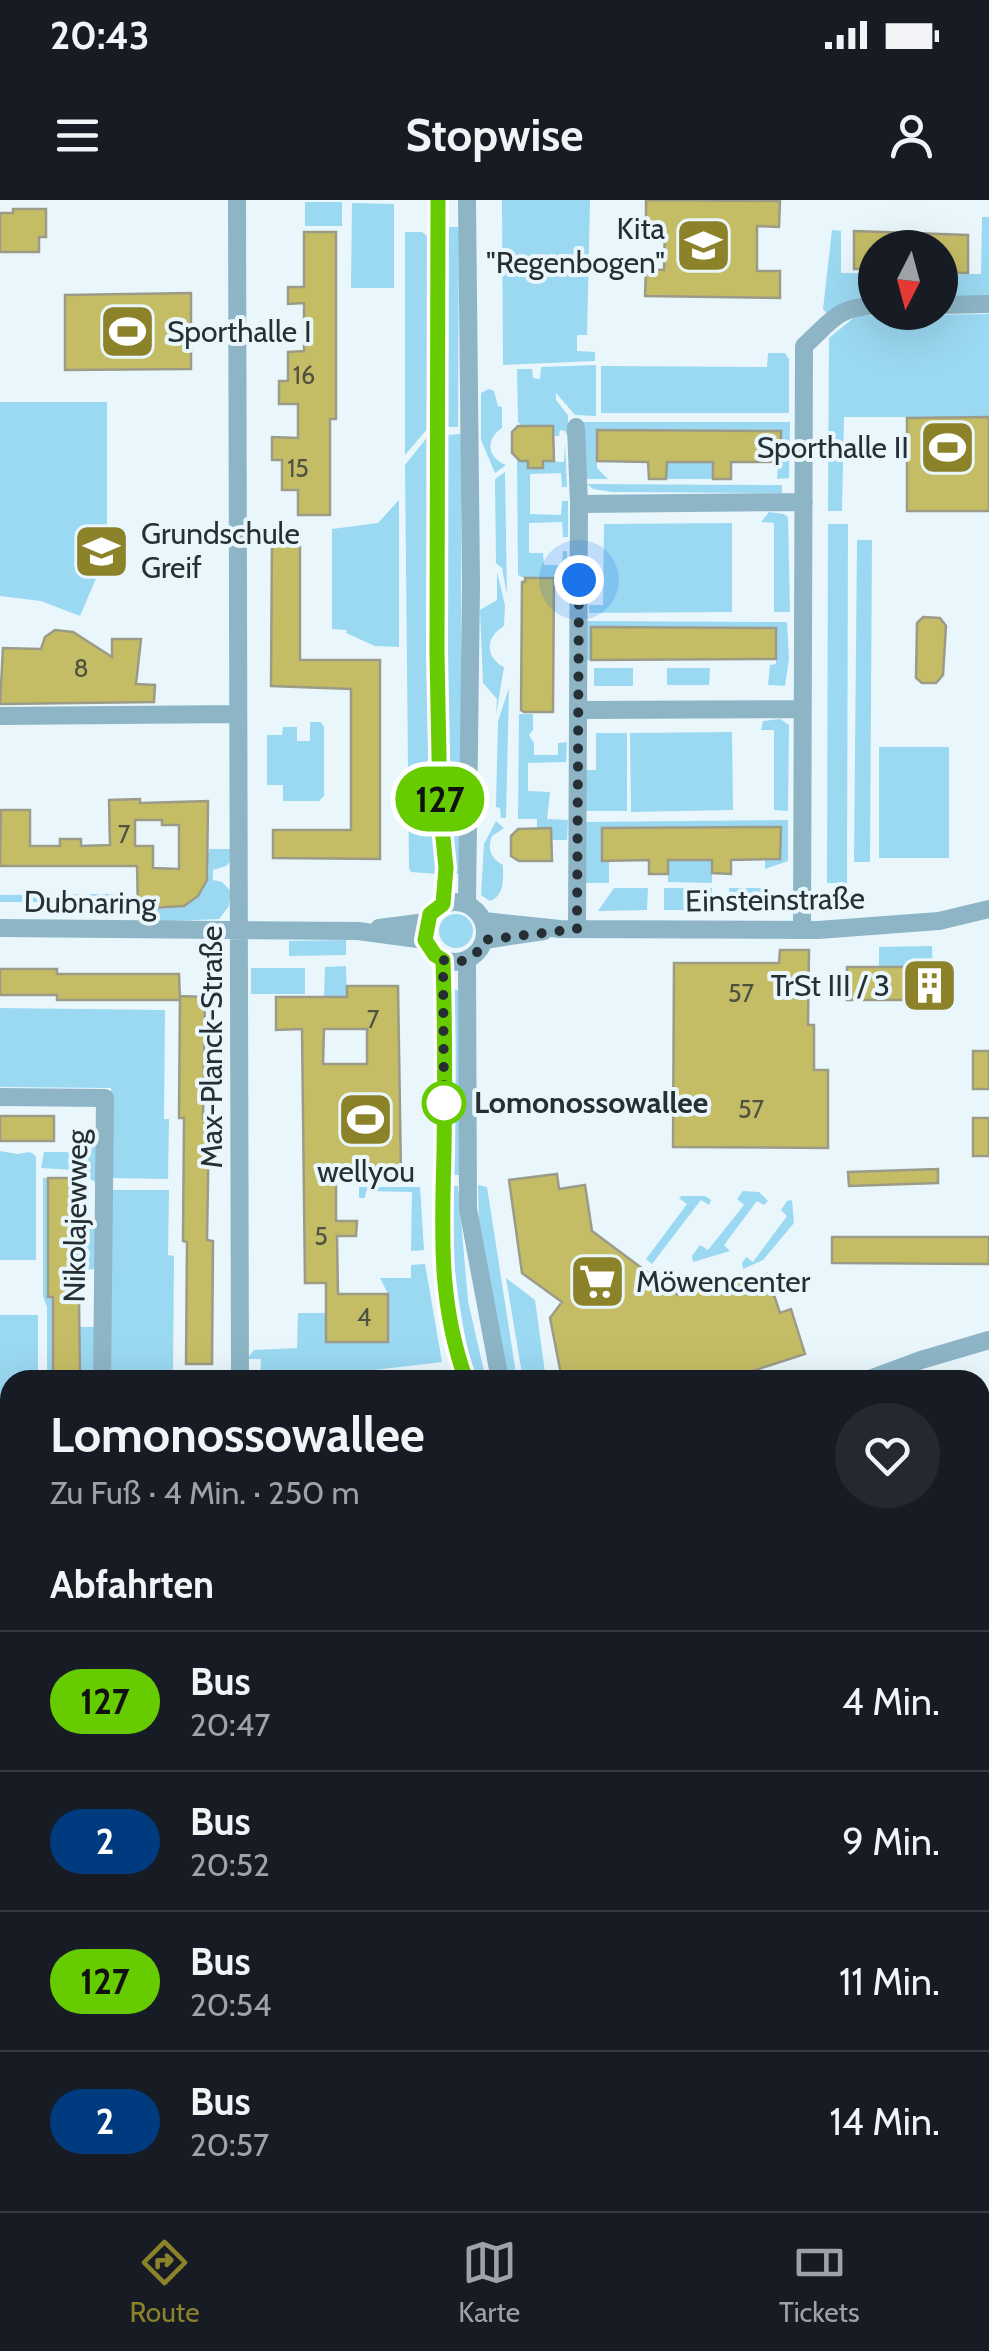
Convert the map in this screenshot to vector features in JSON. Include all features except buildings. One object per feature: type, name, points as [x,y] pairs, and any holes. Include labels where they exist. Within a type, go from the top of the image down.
[{"type":"street","name":"Max-Planck-Straße","points":[[237,200],[240,1370]]},
{"type":"street","points":[[438,200],[437,653],[440,807],[446,868],[443,904]]},
{"type":"street","points":[[467,200],[467,904],[484,930],[476,954],[468,960],[443,960],[435,955],[426,931],[436,908],[443,904],[467,904]]},
{"type":"street","points":[[958,305],[989,304]]},
{"type":"street","points":[[802,930],[804,346],[835,316],[858,306]]},
{"type":"street","points":[[568,929],[578,710],[576,427]]},
{"type":"street","points":[[579,504],[804,502]]},
{"type":"street","points":[[578,710],[801,709]]},
{"type":"street","points":[[0,716],[238,714]]},
{"type":"street","name":"Einsteinstraße","points":[[484,930],[802,930],[938,921],[989,909]]},
{"type":"street","name":"Dubnaring","points":[[0,928],[426,931]]},
{"type":"street","points":[[443,960],[441,1249],[450,1320],[463,1370]]},
{"type":"street","points":[[468,960],[468,1210],[498,1370]]},
{"type":"street","name":"Nikolajewweg","points":[[0,1097],[105,1098],[102,1370]]},
{"type":"street","points":[[894,1370],[989,1340]]},
{"type":"shaded area","points":[[502,200],[590,200],[587,335],[577,335],[577,351],[595,352],[595,361],[503,365]]},
{"type":"shaded area","points":[[305,202],[342,202],[342,226],[305,226]]},
{"type":"shaded area","points":[[352,203],[394,204],[394,288],[351,288]]},
{"type":"shaded area","points":[[982,217],[989,217],[989,300],[958,300],[958,274],[981,274]]},
{"type":"shaded area","points":[[447,227],[459,227],[458,427],[447,427]]},
{"type":"shaded area","points":[[832,230],[841,231],[841,273],[858,273],[858,305],[828,315],[823,309]]},
{"type":"shaded area","points":[[405,232],[422,232],[429,238],[428,428],[405,455]]},
{"type":"shaded area","points":[[958,314],[989,314],[989,417],[844,417],[842,511],[828,511],[829,338],[856,316],[858,330],[958,330]]},
{"type":"shaded area","points":[[768,353],[785,353],[789,359],[789,413],[601,413],[601,366],[767,367]]},
{"type":"shaded area","points":[[596,365],[596,416],[575,415],[556,393],[556,400],[568,415],[568,437],[560,430],[559,436],[553,436],[553,426],[522,426],[518,422],[517,369],[532,369],[533,378],[540,379],[541,367]]},
{"type":"shaded area","points":[[489,389],[502,407],[502,428],[493,437],[491,448],[495,458],[506,465],[495,473],[481,440],[481,393]]},
{"type":"shaded area","points":[[0,402],[107,402],[107,533],[94,554],[97,576],[80,616],[41,601],[0,596]]},
{"type":"shaded area","points":[[579,422],[790,422],[789,478],[777,479],[780,431],[598,430],[597,468],[608,479],[585,479]]},
{"type":"shaded area","points":[[461,434],[461,874],[449,874],[447,435]]},
{"type":"shaded area","points":[[429,435],[428,781],[439,874],[411,872],[409,868],[405,465]]},
{"type":"shaded area","points":[[565,443],[567,487],[562,487],[561,473],[530,474],[530,514],[561,515],[562,501],[568,501],[568,537],[563,537],[562,522],[529,523],[529,553],[543,553],[544,565],[562,565],[563,551],[567,551],[563,574],[567,578],[522,577],[518,575],[517,458],[528,461],[529,468],[542,468],[543,461],[564,462]]},
{"type":"shaded area","points":[[667,462],[713,462],[713,479],[666,479]]},
{"type":"shaded area","points":[[505,472],[507,595],[502,568],[496,563],[495,479]]},
{"type":"shaded area","points":[[587,484],[782,485],[782,493],[612,492]]},
{"type":"shaded area","points":[[399,500],[399,647],[375,646],[346,633],[347,630],[332,629],[332,529],[378,523]]},
{"type":"shaded area","points":[[769,512],[788,517],[790,612],[774,612],[774,523],[761,522]]},
{"type":"shaded area","points":[[732,523],[732,612],[589,613],[589,605],[603,605],[604,524]]},
{"type":"shaded area","points":[[828,524],[848,524],[847,883],[827,883]]},
{"type":"shaded area","points":[[857,540],[872,540],[870,862],[854,862]]},
{"type":"shaded area","points":[[497,572],[505,605],[504,626],[493,636],[490,647],[493,658],[504,667],[496,715],[497,699],[483,683],[480,610],[497,600]]},
{"type":"shaded area","points":[[587,621],[787,622],[789,659],[785,686],[768,685],[770,665],[776,664],[776,628],[591,627],[591,660],[587,660]]},
{"type":"shaded area","points":[[594,668],[633,668],[633,686],[594,686]]},
{"type":"shaded area","points":[[667,668],[710,668],[709,685],[667,685]]},
{"type":"shaded area","points":[[509,688],[506,818],[501,818],[500,808],[496,807],[498,721]]},
{"type":"shaded area","points":[[519,714],[533,714],[529,735],[534,755],[558,755],[558,743],[567,742],[566,762],[528,763],[528,791],[550,792],[547,819],[568,820],[567,840],[551,840],[551,828],[537,828],[537,819],[518,819]]},
{"type":"shaded area","points":[[780,719],[789,725],[788,811],[774,810],[774,730],[761,730],[763,721]]},
{"type":"shaded area","points":[[310,722],[321,722],[324,727],[324,796],[319,801],[283,801],[283,785],[267,785],[267,735],[282,735],[283,727],[297,727],[297,741],[310,741]]},
{"type":"shaded area","points":[[732,732],[733,810],[631,812],[630,733]]},
{"type":"shaded area","points":[[596,733],[627,733],[627,811],[583,811],[582,770],[596,770]]},
{"type":"shaded area","points":[[879,747],[949,747],[949,858],[879,858]]},
{"type":"shaded area","points":[[788,820],[788,861],[765,869],[765,859],[780,859],[781,828],[602,828],[602,860],[609,861],[609,883],[584,883],[583,822]]},
{"type":"shaded area","points":[[496,821],[504,828],[492,836],[490,849],[503,865],[503,881],[501,891],[490,901],[481,895],[484,844]]},
{"type":"shaded area","points":[[209,849],[230,849],[231,861],[213,870],[213,880],[231,891],[229,906],[219,919],[152,922],[150,916],[138,909],[178,907],[196,898],[208,876]]},
{"type":"shaded area","points":[[668,860],[712,860],[712,883],[668,882]]},
{"type":"shaded area","points":[[614,888],[648,888],[647,910],[598,911]]},
{"type":"shaded area","points":[[664,888],[712,888],[711,910],[664,910]]},
{"type":"shaded area","points":[[729,888],[771,888],[770,909],[729,910]]},
{"type":"shaded area","points":[[0,895],[122,895],[122,902],[0,902]]},
{"type":"shaded area","points":[[456,914],[468,919],[473,931],[468,943],[456,948],[444,943],[439,931],[444,919]]},
{"type":"shaded area","points":[[346,940],[346,955],[289,956],[289,941]]},
{"type":"shaded area","points":[[932,946],[933,974],[925,974],[924,967],[879,967],[879,947]]},
{"type":"shaded area","points":[[346,966],[347,997],[324,997],[325,967]]},
{"type":"shaded area","points":[[251,968],[305,968],[305,994],[251,994]]},
{"type":"shaded area","points":[[450,990],[462,990],[461,1175],[450,1175]]},
{"type":"shaded area","points":[[0,1008],[165,1010],[168,1179],[111,1178],[111,1088],[0,1087]]},
{"type":"shaded area","points":[[97,1145],[97,1183],[74,1170],[41,1168],[44,1152],[75,1152]]},
{"type":"shaded area","points":[[0,1151],[30,1152],[36,1156],[36,1260],[0,1260]]},
{"type":"shaded area","points":[[43,1178],[48,1178],[48,1296],[53,1297],[53,1370],[47,1370],[47,1307],[43,1296]]},
{"type":"shaded area","points":[[478,1185],[487,1187],[515,1370],[503,1370],[479,1224]]},
{"type":"shaded area","points":[[448,1186],[458,1186],[468,1301],[484,1370],[472,1370],[451,1235]]},
{"type":"shaded area","points":[[359,1187],[420,1187],[424,1250],[411,1251],[412,1192],[366,1191],[365,1198],[359,1198]]},
{"type":"shaded area","points":[[110,1190],[169,1190],[168,1255],[174,1256],[173,1370],[109,1370]]},
{"type":"shaded area","points":[[743,1191],[759,1192],[768,1201],[764,1205],[757,1201],[724,1245],[730,1251],[693,1262],[692,1256],[700,1245],[708,1250],[744,1205],[737,1199]]},
{"type":"shaded area","points":[[681,1196],[705,1196],[711,1200],[709,1205],[701,1200],[652,1264],[646,1259],[687,1204]]},
{"type":"shaded area","points":[[792,1200],[794,1223],[763,1260],[743,1269],[746,1257],[753,1262],[787,1216],[781,1210]]},
{"type":"shaded area","points":[[74,1220],[98,1221],[97,1269],[75,1270]]},
{"type":"shaded area","points":[[425,1264],[442,1362],[375,1370],[260,1370],[261,1359],[247,1359],[254,1350],[297,1348],[298,1313],[326,1313],[326,1342],[387,1342],[388,1294],[380,1278],[411,1278],[411,1265]]},
{"type":"shaded area","points":[[506,1278],[535,1300],[545,1370],[521,1370]]},
{"type":"shaded area","points":[[0,1315],[38,1315],[38,1370],[0,1370]]},
{"type":"shaded area","points":[[79,1327],[96,1327],[94,1370],[80,1370]]},
{"type":"bus line","name":"127","points":[[438,200],[437,653],[440,807],[446,874],[443,904],[430,914],[425,940],[443,960],[441,1249],[450,1320],[463,1370]]},
{"type":"place","name":"Kita \"Regenbogen\"","points":[[704,246]]},
{"type":"place","name":"Sporthalle I","points":[[128,332]]},
{"type":"place","name":"Sporthalle II","points":[[948,448]]},
{"type":"place","name":"Grundschule Greif","points":[[102,551]]},
{"type":"place","name":"TrSt III / 3","points":[[929,986]]},
{"type":"place","name":"Lomonossowallee","points":[[444,1103]]},
{"type":"place","name":"wellyou","points":[[366,1120]]},
{"type":"place","name":"Möwencenter","points":[[597,1282]]},
{"type":"route","points":[[444,1103],[443,960],[468,960],[484,940],[577,929],[579,580]]}]
